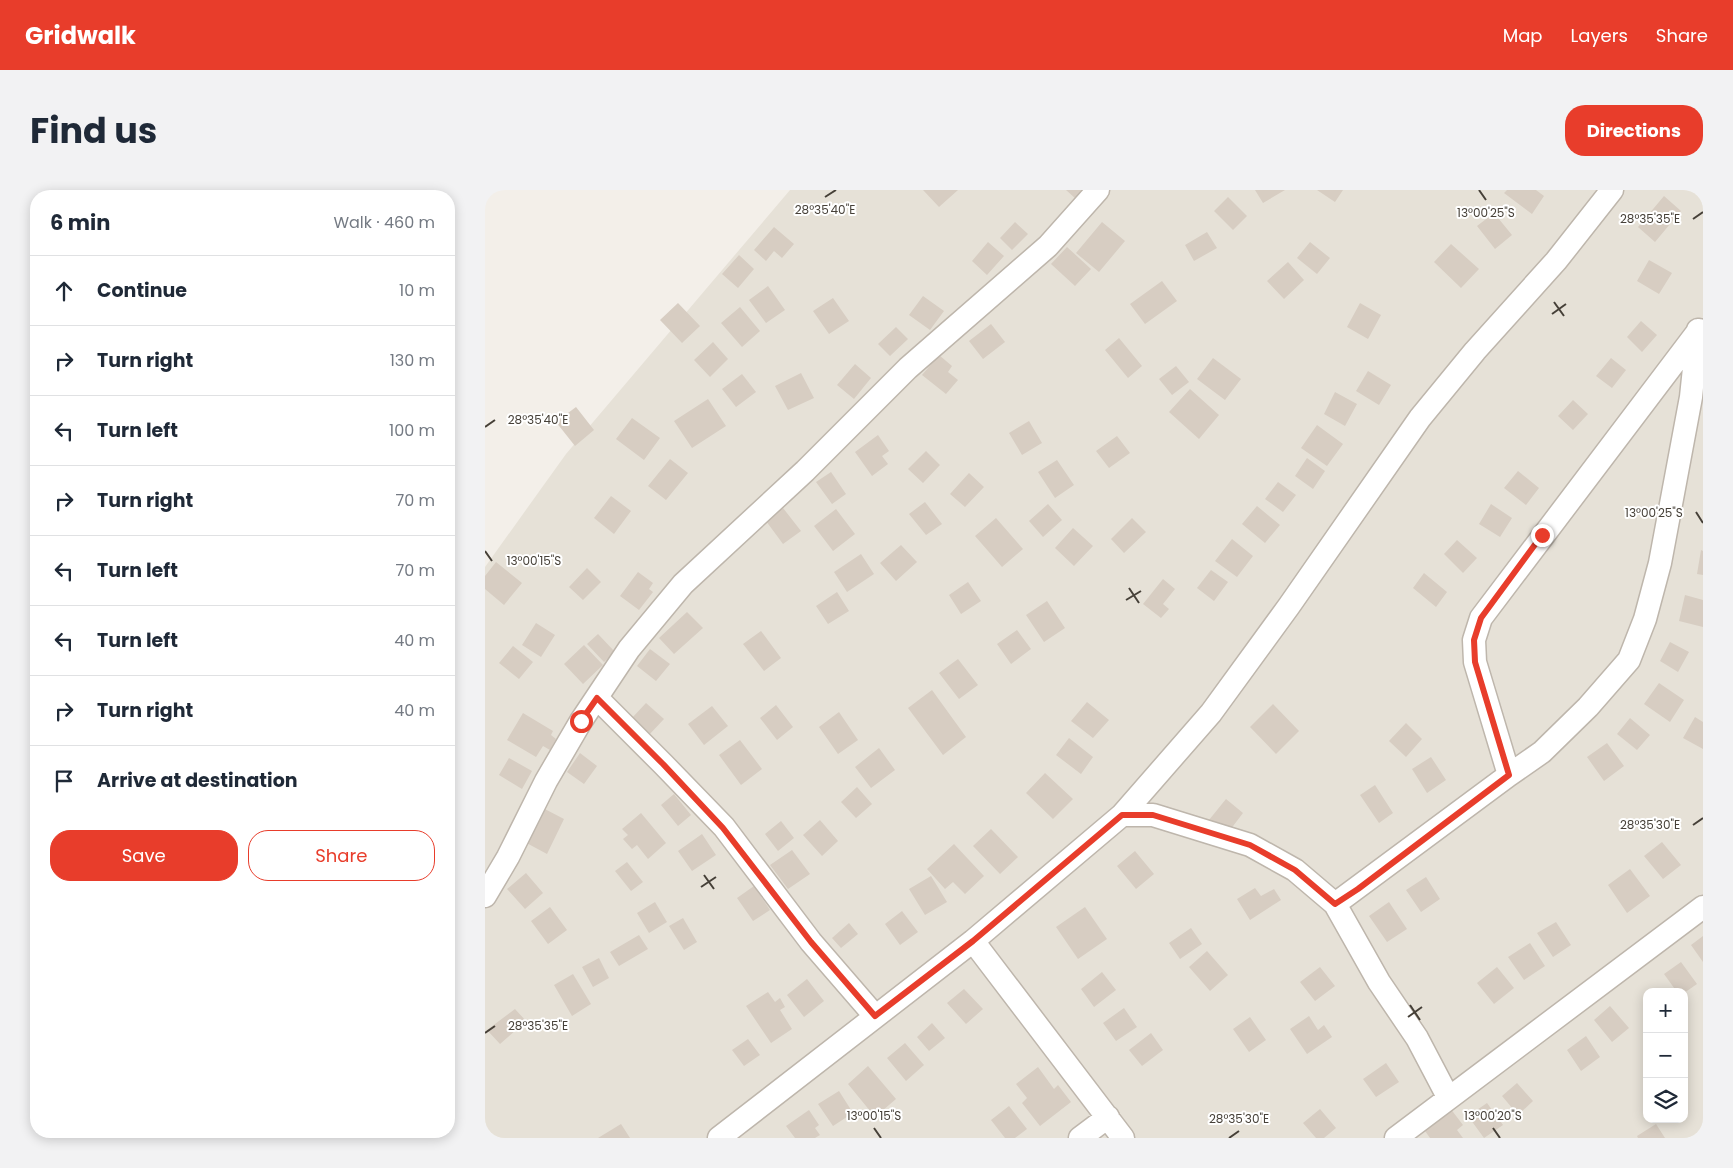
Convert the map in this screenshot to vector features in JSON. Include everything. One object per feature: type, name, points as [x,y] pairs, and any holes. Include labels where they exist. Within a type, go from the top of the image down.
[{"type":"street","points":[[485,896],[508,857],[546,781],[581,721],[629,650],[683,584],[805,470],[907,368],[1047,246],[1098,190]]},
{"type":"street","points":[[719,1138],[973,941],[1122,815],[1211,713],[1289,606],[1420,418],[1556,260],[1612,190]]},
{"type":"street","points":[[1335,904],[1542,752],[1588,707],[1629,660],[1645,618],[1660,563],[1691,397],[1701,326]]},
{"type":"street","points":[[1509,775],[1475,662],[1474,640],[1481,618],[1701,326]]},
{"type":"street","points":[[597,698],[723,828],[811,942],[875,1016]]},
{"type":"street","points":[[1122,815],[1153,815],[1250,845],[1295,870],[1335,904],[1379,982],[1417,1038],[1448,1097]]},
{"type":"street","points":[[1396,1138],[1448,1097],[1703,908]]},
{"type":"street","points":[[973,941],[1123,1138]]},
{"type":"street","points":[[1080,1138],[1108,1118]]},
{"type":"shaded area","points":[[790,190],[1703,190],[1703,1138],[485,1138],[485,567],[566,454]]},
{"type":"building","points":[[923,190],[958,190],[939,207]]},
{"type":"building","points":[[1066,190],[1084,190],[1076,199]]},
{"type":"building","points":[[1255,190],[1285,190],[1263,203]]},
{"type":"building","points":[[1317,190],[1343,190],[1335,202]]},
{"type":"building","points":[[1507,190],[1536,190],[1544,196],[1532,214],[1504,193]]},
{"type":"building","points":[[1664,196],[1681,211],[1655,242],[1638,227]]},
{"type":"building","points":[[1228,197],[1247,216],[1233,230],[1214,211]]},
{"type":"building","points":[[1494,213],[1512,235],[1495,249],[1477,226]]},
{"type":"building","points":[[1015,222],[1028,234],[1012,250],[1000,238]]},
{"type":"building","points":[[1102,222],[1125,241],[1099,272],[1076,253]]},
{"type":"building","points":[[774,227],[794,244],[782,258],[774,251],[766,261],[754,250]]},
{"type":"building","points":[[1207,232],[1217,248],[1194,261],[1185,245]]},
{"type":"building","points":[[988,242],[1004,256],[987,275],[972,261]]},
{"type":"building","points":[[1310,242],[1330,258],[1317,274],[1297,258]]},
{"type":"building","points":[[1451,244],[1479,269],[1461,288],[1434,262]]},
{"type":"building","points":[[1067,247],[1091,269],[1075,286],[1051,264]]},
{"type":"building","points":[[739,255],[754,269],[738,288],[722,274]]},
{"type":"building","points":[[1649,260],[1672,273],[1659,294],[1637,281]]},
{"type":"building","points":[[1288,262],[1304,280],[1284,299],[1267,281]]},
{"type":"building","points":[[1162,281],[1177,301],[1145,324],[1130,304]]},
{"type":"building","points":[[768,286],[785,310],[766,323],[749,300]]},
{"type":"building","points":[[923,296],[944,311],[930,330],[909,315]]},
{"type":"building","points":[[833,298],[849,321],[829,334],[813,311]]},
{"type":"building","points":[[678,303],[700,326],[682,343],[660,320]]},
{"type":"building","points":[[1360,303],[1381,315],[1368,339],[1347,327]]},
{"type":"building","points":[[740,307],[760,331],[742,347],[721,323]]},
{"type":"building","points":[[1641,321],[1657,335],[1642,352],[1627,337]]},
{"type":"building","points":[[991,324],[1005,342],[983,359],[969,341]]},
{"type":"building","points":[[896,327],[908,339],[890,356],[878,344]]},
{"type":"building","points":[[1119,338],[1142,366],[1128,378],[1105,350]]},
{"type":"building","points":[[713,342],[728,359],[710,377],[694,360]]},
{"type":"building","points":[[939,355],[952,366],[948,372],[958,380],[946,394],[922,375]]},
{"type":"building","points":[[1213,358],[1241,379],[1225,400],[1197,379]]},
{"type":"building","points":[[1611,358],[1626,370],[1612,388],[1596,376]]},
{"type":"building","points":[[855,364],[871,378],[854,399],[837,385]]},
{"type":"building","points":[[1176,366],[1189,382],[1172,395],[1159,379]]},
{"type":"building","points":[[1368,371],[1391,385],[1379,405],[1356,391]]},
{"type":"building","points":[[801,373],[814,398],[788,410],[775,386]]},
{"type":"building","points":[[742,374],[756,392],[736,407],[722,389]]},
{"type":"building","points":[[1190,389],[1219,415],[1199,439],[1169,412]]},
{"type":"building","points":[[1335,392],[1357,404],[1345,426],[1324,414]]},
{"type":"building","points":[[708,399],[726,426],[692,448],[674,421]]},
{"type":"building","points":[[1573,400],[1588,414],[1573,430],[1558,416]]},
{"type":"building","points":[[576,407],[594,430],[575,446],[556,422]]},
{"type":"building","points":[[632,418],[660,438],[644,460],[616,439]]},
{"type":"building","points":[[1029,421],[1042,443],[1022,455],[1009,433]]},
{"type":"building","points":[[1317,425],[1343,444],[1327,466],[1301,448]]},
{"type":"building","points":[[878,435],[889,451],[882,456],[888,464],[872,476],[855,452]]},
{"type":"building","points":[[1117,436],[1130,453],[1109,468],[1096,451]]},
{"type":"building","points":[[926,451],[940,465],[923,483],[908,469]]},
{"type":"building","points":[[1307,458],[1325,471],[1313,489],[1295,476]]},
{"type":"building","points":[[670,459],[688,473],[666,500],[648,486]]},
{"type":"building","points":[[1057,460],[1074,485],[1055,498],[1038,472]]},
{"type":"building","points":[[1518,471],[1539,488],[1526,505],[1504,488]]},
{"type":"building","points":[[831,472],[846,494],[832,504],[816,482]]},
{"type":"building","points":[[969,473],[984,487],[965,507],[950,494]]},
{"type":"building","points":[[1278,482],[1296,495],[1283,512],[1265,499]]},
{"type":"building","points":[[611,496],[631,511],[614,534],[594,518]]},
{"type":"building","points":[[925,502],[942,524],[926,535],[909,514]]},
{"type":"building","points":[[1048,504],[1062,520],[1043,537],[1029,521]]},
{"type":"building","points":[[1491,504],[1512,518],[1500,537],[1479,524]]},
{"type":"building","points":[[1257,506],[1280,525],[1265,543],[1242,524]]},
{"type":"building","points":[[783,508],[801,531],[783,544],[766,521]]},
{"type":"building","points":[[836,509],[855,534],[833,551],[814,526]]},
{"type":"building","points":[[996,518],[1023,549],[1002,567],[975,536]]},
{"type":"building","points":[[1132,518],[1146,532],[1124,553],[1111,539]]},
{"type":"building","points":[[1073,528],[1093,546],[1074,566],[1055,548]]},
{"type":"building","points":[[1232,539],[1253,556],[1237,577],[1215,561]]},
{"type":"building","points":[[1457,540],[1477,558],[1463,573],[1444,554]]},
{"type":"building","points":[[901,545],[917,562],[896,581],[880,563]]},
{"type":"building","points":[[1701,550],[1703,551],[1703,575],[1697,574]]},
{"type":"building","points":[[861,554],[874,574],[847,592],[834,572]]},
{"type":"building","points":[[496,562],[522,583],[504,605],[485,589],[485,576]]},
{"type":"building","points":[[587,568],[601,582],[583,600],[569,587]]},
{"type":"building","points":[[1211,570],[1228,582],[1214,601],[1197,588]]},
{"type":"building","points":[[638,572],[653,583],[649,589],[653,592],[639,610],[620,596]]},
{"type":"building","points":[[1424,573],[1447,592],[1436,607],[1413,588]]},
{"type":"building","points":[[1163,579],[1175,589],[1163,604],[1169,609],[1161,618],[1143,604]]},
{"type":"building","points":[[968,582],[981,601],[961,614],[949,595]]},
{"type":"building","points":[[837,592],[849,611],[828,624],[816,606]]},
{"type":"building","points":[[1685,595],[1703,600],[1703,627],[1679,621]]},
{"type":"building","points":[[1047,601],[1065,628],[1044,642],[1026,615]]},
{"type":"building","points":[[687,612],[703,628],[674,654],[659,638]]},
{"type":"building","points":[[536,623],[555,635],[541,657],[522,645]]},
{"type":"building","points":[[1017,630],[1031,649],[1011,664],[997,644]]},
{"type":"building","points":[[761,631],[781,658],[764,671],[743,644]]},
{"type":"building","points":[[598,634],[615,652],[604,662],[587,644]]},
{"type":"building","points":[[1670,642],[1689,652],[1678,672],[1660,661]]},
{"type":"building","points":[[584,645],[603,665],[583,684],[564,664]]},
{"type":"building","points":[[513,646],[533,662],[519,679],[499,663]]},
{"type":"building","points":[[650,649],[670,664],[656,681],[637,666]]},
{"type":"building","points":[[958,659],[978,685],[959,699],[939,673]]},
{"type":"building","points":[[1659,683],[1684,700],[1670,722],[1644,704]]},
{"type":"building","points":[[932,690],[966,737],[943,755],[908,708]]},
{"type":"building","points":[[1087,702],[1109,720],[1093,738],[1071,721]]},
{"type":"building","points":[[646,703],[664,719],[648,736],[631,719]]},
{"type":"building","points":[[1273,704],[1299,731],[1276,754],[1250,727]]},
{"type":"building","points":[[776,705],[793,727],[777,740],[760,718]]},
{"type":"building","points":[[712,706],[728,726],[704,745],[688,724]]},
{"type":"building","points":[[839,712],[858,740],[838,754],[819,727]]},
{"type":"building","points":[[523,713],[553,731],[551,735],[556,739],[550,750],[543,746],[536,757],[507,740]]},
{"type":"building","points":[[1695,717],[1703,722],[1703,749],[1683,738]]},
{"type":"building","points":[[1630,718],[1650,735],[1637,750],[1617,734]]},
{"type":"building","points":[[1406,723],[1422,739],[1406,757],[1389,741]]},
{"type":"building","points":[[1069,738],[1093,757],[1081,774],[1056,755]]},
{"type":"building","points":[[740,740],[762,769],[741,785],[719,755]]},
{"type":"building","points":[[1607,743],[1624,766],[1604,781],[1587,757]]},
{"type":"building","points":[[879,748],[895,770],[871,788],[855,767]]},
{"type":"building","points":[[580,753],[597,766],[584,784],[567,772]]},
{"type":"building","points":[[1431,757],[1446,780],[1427,793],[1412,769]]},
{"type":"building","points":[[509,758],[532,771],[522,789],[499,775]]},
{"type":"building","points":[[1045,773],[1073,799],[1053,819],[1026,793]]},
{"type":"building","points":[[1375,785],[1393,813],[1379,823],[1360,795]]},
{"type":"building","points":[[857,787],[872,804],[856,818],[841,802]]},
{"type":"building","points":[[674,794],[691,815],[678,826],[661,805]]},
{"type":"building","points":[[1226,799],[1243,813],[1227,834],[1209,820]]},
{"type":"building","points":[[539,806],[564,819],[547,854],[521,840]]},
{"type":"building","points":[[641,813],[666,843],[648,859],[637,845],[632,849],[623,839],[628,835],[622,829]]},
{"type":"building","points":[[820,820],[838,841],[822,856],[803,835]]},
{"type":"building","points":[[781,821],[794,838],[778,851],[765,834]]},
{"type":"building","points":[[991,829],[1018,857],[1000,874],[973,846]]},
{"type":"building","points":[[702,834],[716,855],[692,871],[678,851]]},
{"type":"building","points":[[1662,842],[1681,865],[1663,879],[1644,856]]},
{"type":"building","points":[[954,844],[984,876],[965,894],[953,882],[945,889],[927,869]]},
{"type":"building","points":[[792,850],[810,874],[788,889],[770,865]]},
{"type":"building","points":[[1135,851],[1154,874],[1136,889],[1117,866]]},
{"type":"building","points":[[627,862],[643,882],[631,891],[615,871]]},
{"type":"building","points":[[1630,869],[1650,896],[1627,913],[1608,885]]},
{"type":"building","points":[[526,873],[543,893],[525,909],[507,889]]},
{"type":"building","points":[[931,876],[947,902],[925,915],[909,889]]},
{"type":"building","points":[[1426,877],[1440,899],[1421,912],[1406,890]]},
{"type":"building","points":[[754,886],[770,910],[753,921],[737,898]]},
{"type":"building","points":[[1255,888],[1261,896],[1274,889],[1281,900],[1250,920],[1237,899]]},
{"type":"building","points":[[655,902],[667,922],[649,933],[637,913]]},
{"type":"building","points":[[1389,902],[1407,929],[1387,942],[1369,916]]},
{"type":"building","points":[[550,907],[567,930],[548,944],[531,921]]},
{"type":"building","points":[[1085,907],[1107,939],[1078,959],[1056,927]]},
{"type":"building","points":[[902,911],[918,932],[900,945],[885,924]]},
{"type":"building","points":[[683,918],[697,942],[684,950],[669,926]]},
{"type":"building","points":[[1556,922],[1571,945],[1553,957],[1537,933]]},
{"type":"building","points":[[849,923],[858,934],[841,948],[832,938]]},
{"type":"building","points":[[1191,928],[1202,944],[1180,959],[1169,943]]},
{"type":"building","points":[[639,935],[648,949],[619,966],[610,952]]},
{"type":"building","points":[[1703,936],[1703,962],[1691,945]]},
{"type":"building","points":[[1530,943],[1545,966],[1524,980],[1508,957]]},
{"type":"building","points":[[1207,951],[1228,975],[1210,991],[1189,967]]},
{"type":"building","points":[[599,958],[609,978],[593,987],[582,967]]},
{"type":"building","points":[[1681,962],[1697,984],[1688,990],[1688,988],[1674,988],[1664,974]]},
{"type":"building","points":[[1320,967],[1335,986],[1315,1001],[1300,982]]},
{"type":"building","points":[[1497,967],[1514,988],[1494,1004],[1477,983]]},
{"type":"building","points":[[1102,972],[1116,990],[1094,1007],[1081,989]]},
{"type":"building","points":[[573,974],[591,1004],[572,1016],[554,985]]},
{"type":"building","points":[[807,979],[824,1001],[804,1017],[787,995]]},
{"type":"building","points":[[964,989],[983,1009],[966,1024],[947,1003]]},
{"type":"building","points":[[768,992],[775,1002],[780,998],[785,1007],[780,1010],[792,1029],[771,1043],[746,1006]]},
{"type":"building","points":[[1610,1006],[1629,1028],[1612,1042],[1594,1020]]},
{"type":"building","points":[[1124,1008],[1137,1027],[1116,1041],[1103,1023]]},
{"type":"building","points":[[515,1009],[526,1021],[500,1044],[487,1030]]},
{"type":"building","points":[[1309,1016],[1318,1030],[1324,1025],[1332,1037],[1307,1054],[1290,1029]]},
{"type":"building","points":[[1250,1017],[1266,1040],[1249,1052],[1233,1029]]},
{"type":"building","points":[[932,1023],[945,1038],[929,1051],[917,1037]]},
{"type":"building","points":[[1151,1033],[1163,1050],[1142,1066],[1129,1050]]},
{"type":"building","points":[[1586,1036],[1600,1057],[1581,1071],[1567,1050]]},
{"type":"building","points":[[748,1039],[760,1055],[744,1066],[732,1050]]},
{"type":"building","points":[[905,1043],[924,1065],[906,1081],[887,1058]]},
{"type":"building","points":[[1386,1063],[1399,1082],[1376,1097],[1363,1079]]},
{"type":"building","points":[[868,1066],[896,1099],[875,1117],[848,1084]]},
{"type":"building","points":[[1038,1067],[1054,1089],[1058,1085],[1071,1102],[1040,1126],[1022,1103],[1027,1098],[1016,1084]]},
{"type":"building","points":[[1517,1083],[1533,1101],[1518,1115],[1502,1096]]},
{"type":"building","points":[[839,1091],[853,1113],[833,1126],[818,1104]]},
{"type":"building","points":[[1487,1103],[1503,1125],[1484,1138],[1468,1116]]},
{"type":"building","points":[[1009,1106],[1027,1129],[1015,1138],[1005,1138],[991,1120]]},
{"type":"building","points":[[1450,1108],[1463,1125],[1457,1130],[1463,1138],[1430,1138],[1423,1128]]},
{"type":"building","points":[[1320,1109],[1336,1128],[1324,1138],[1316,1138],[1303,1123]]},
{"type":"building","points":[[809,1110],[819,1125],[815,1128],[820,1135],[815,1138],[795,1138],[786,1126]]},
{"type":"building","points":[[621,1124],[630,1138],[598,1138]]},
{"type":"building","points":[[1656,1124],[1665,1138],[1638,1138],[1637,1136]]},
{"type":"route","points":[[581,721],[597,698],[723,828],[811,942],[875,1016],[973,941],[1122,815],[1153,815],[1250,845],[1295,870],[1335,904],[1358,889],[1509,775],[1475,662],[1474,640],[1481,618],[1542,535]]}]
